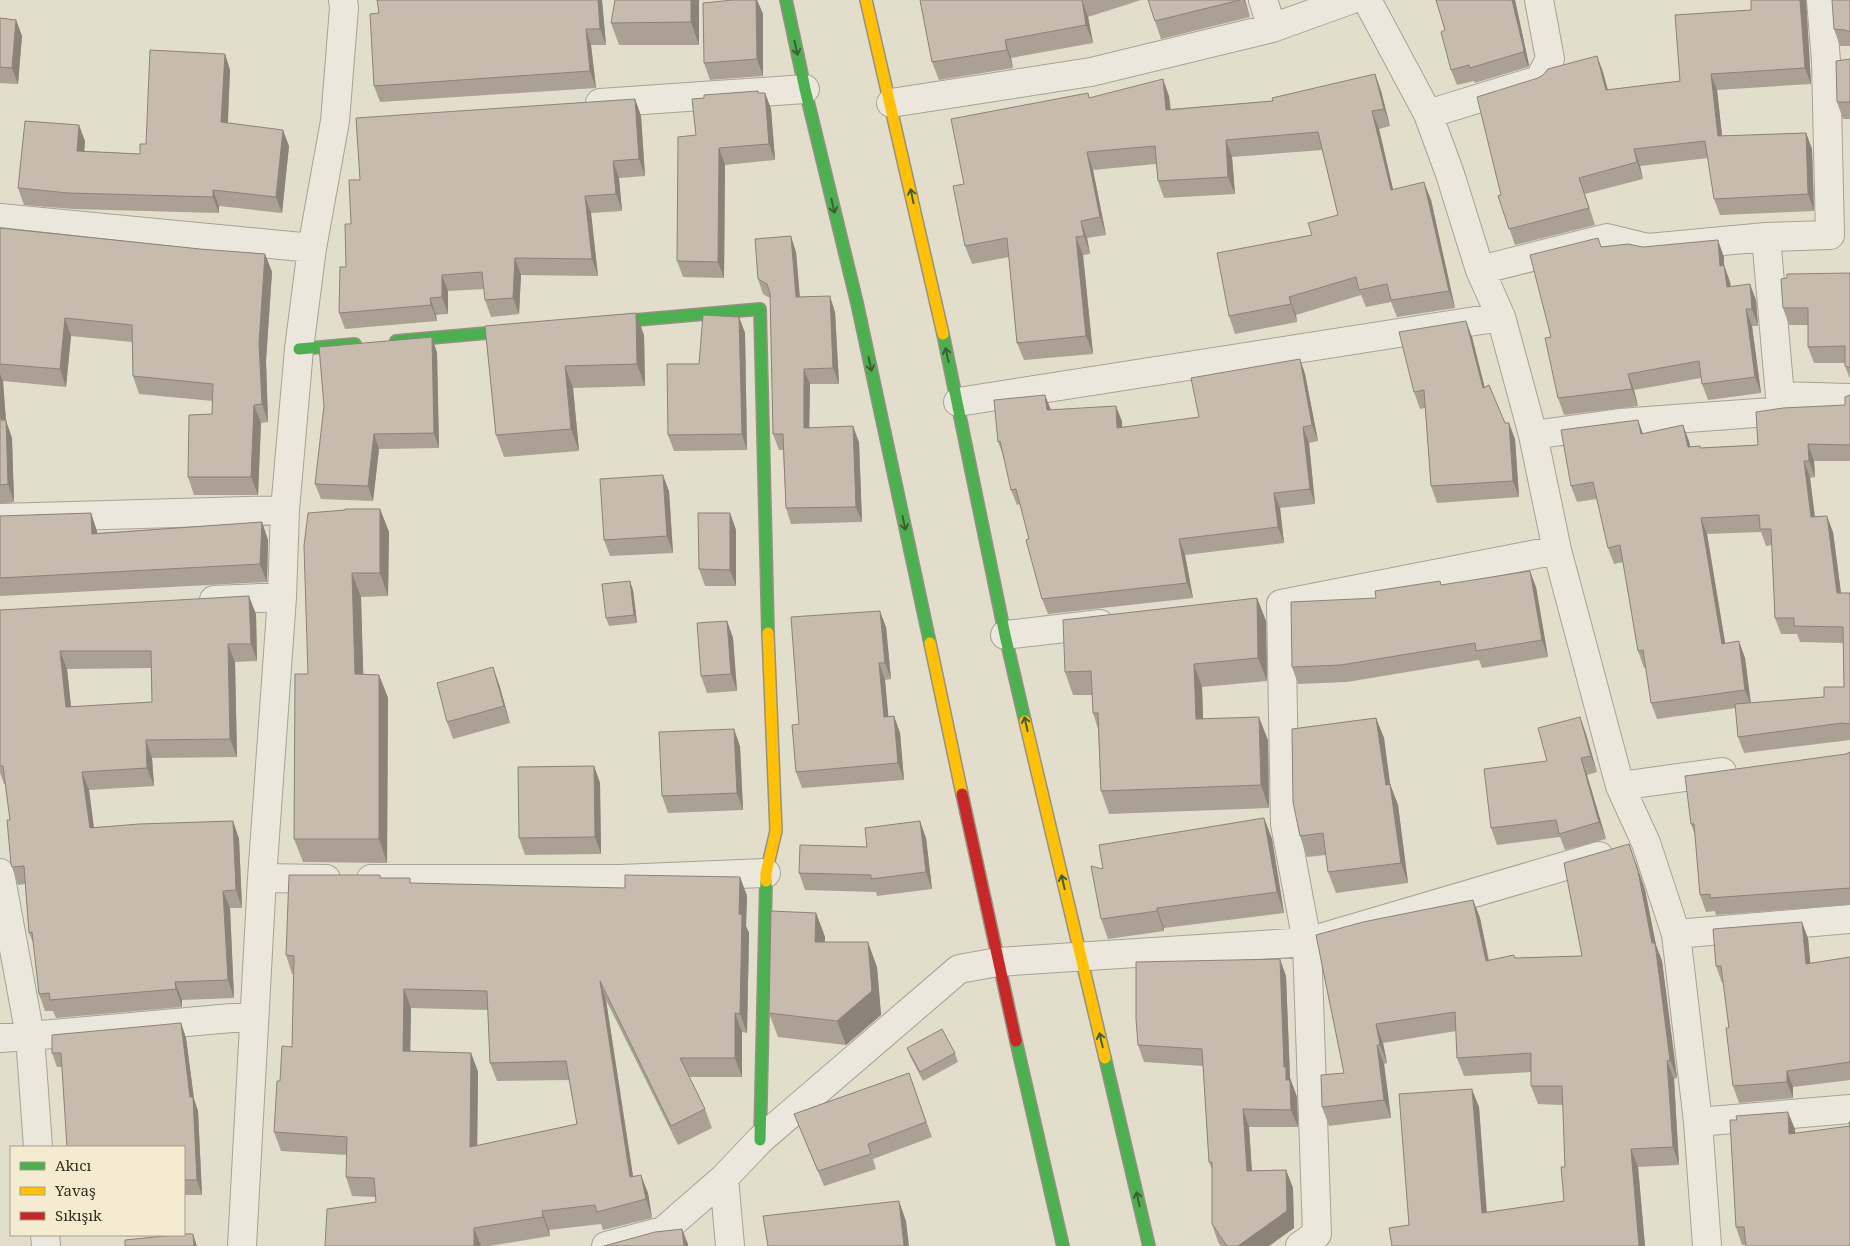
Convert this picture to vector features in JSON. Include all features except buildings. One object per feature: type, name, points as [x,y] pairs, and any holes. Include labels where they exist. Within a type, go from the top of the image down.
[{"type":"main road","points":[[786,0],[805,89],[857,303],[998,962],[1063,1246]]},
{"type":"main road","points":[[866,0],[891,102],[958,402],[1005,635],[1149,1246]]},
{"type":"main road","points":[[593,323],[760,309],[767,605],[776,831],[766,873],[760,1140]]},
{"type":"main road","points":[[388,341],[534,328]]},
{"type":"main road","points":[[300,349],[368,343]]},
{"type":"street","points":[[242,1246],[262,878],[282,597],[285,510],[300,349],[312,248],[335,121],[344,8],[343,0]]},
{"type":"street","points":[[1263,0],[1272,28]]},
{"type":"street","points":[[891,102],[1091,72],[1272,28],[1350,0]]},
{"type":"street","points":[[1367,0],[1428,114],[1450,174],[1480,270],[1501,318],[1533,435],[1557,550],[1620,786],[1646,842],[1676,934],[1698,1122],[1707,1246]]},
{"type":"street","points":[[1428,114],[1539,80],[1550,59],[1539,0]]},
{"type":"street","points":[[1480,270],[1607,238],[1648,248],[1766,238],[1830,235],[1838,61],[1821,0]]},
{"type":"street","points":[[580,105],[805,89]]},
{"type":"street","points":[[335,121],[364,119]]},
{"type":"street","points":[[0,218],[312,248]]},
{"type":"street","points":[[1533,435],[1620,423],[1782,411],[1766,238]]},
{"type":"street","points":[[958,402],[1501,318]]},
{"type":"street","points":[[1780,396],[1850,398]]},
{"type":"street","points":[[0,518],[285,510]]},
{"type":"street","points":[[1300,1246],[1317,1234],[1306,942],[1285,824],[1271,605],[1557,550]]},
{"type":"street","points":[[194,602],[282,597]]},
{"type":"street","points":[[1005,635],[1123,622]]},
{"type":"street","points":[[1620,786],[1746,769]]},
{"type":"street","points":[[606,1246],[663,1230],[724,1178],[760,1140],[959,969],[998,962],[1306,942],[1646,842]]},
{"type":"street","points":[[0,873],[30,1036],[38,1146]]},
{"type":"street","points":[[262,878],[620,879],[766,873]]},
{"type":"street","points":[[1676,934],[1850,919]]},
{"type":"street","points":[[0,1038],[254,1016]]},
{"type":"street","points":[[1698,1122],[1850,1109]]},
{"type":"street","points":[[724,1178],[730,1246]]},
{"type":"traffic: fast","points":[[786,0],[805,89],[857,303],[930,643]]},
{"type":"traffic: fast","points":[[602,323],[760,309],[768,633]]},
{"type":"traffic: fast","points":[[396,341],[522,330]]},
{"type":"traffic: fast","points":[[943,334],[1005,635],[1025,721]]},
{"type":"traffic: fast","points":[[299,349],[355,344]]},
{"type":"traffic: fast","points":[[760,1140],[766,881]]},
{"type":"traffic: fast","points":[[1016,1041],[1063,1246]]},
{"type":"traffic: fast","points":[[1105,1058],[1149,1246]]},
{"type":"traffic: slow","points":[[866,0],[943,334]]},
{"type":"traffic: slow","points":[[766,881],[766,873],[776,831],[768,633]]},
{"type":"traffic: slow","points":[[930,643],[962,794]]},
{"type":"traffic: slow","points":[[1025,721],[1105,1058]]},
{"type":"traffic: jam","points":[[962,794],[1016,1041]]}]
